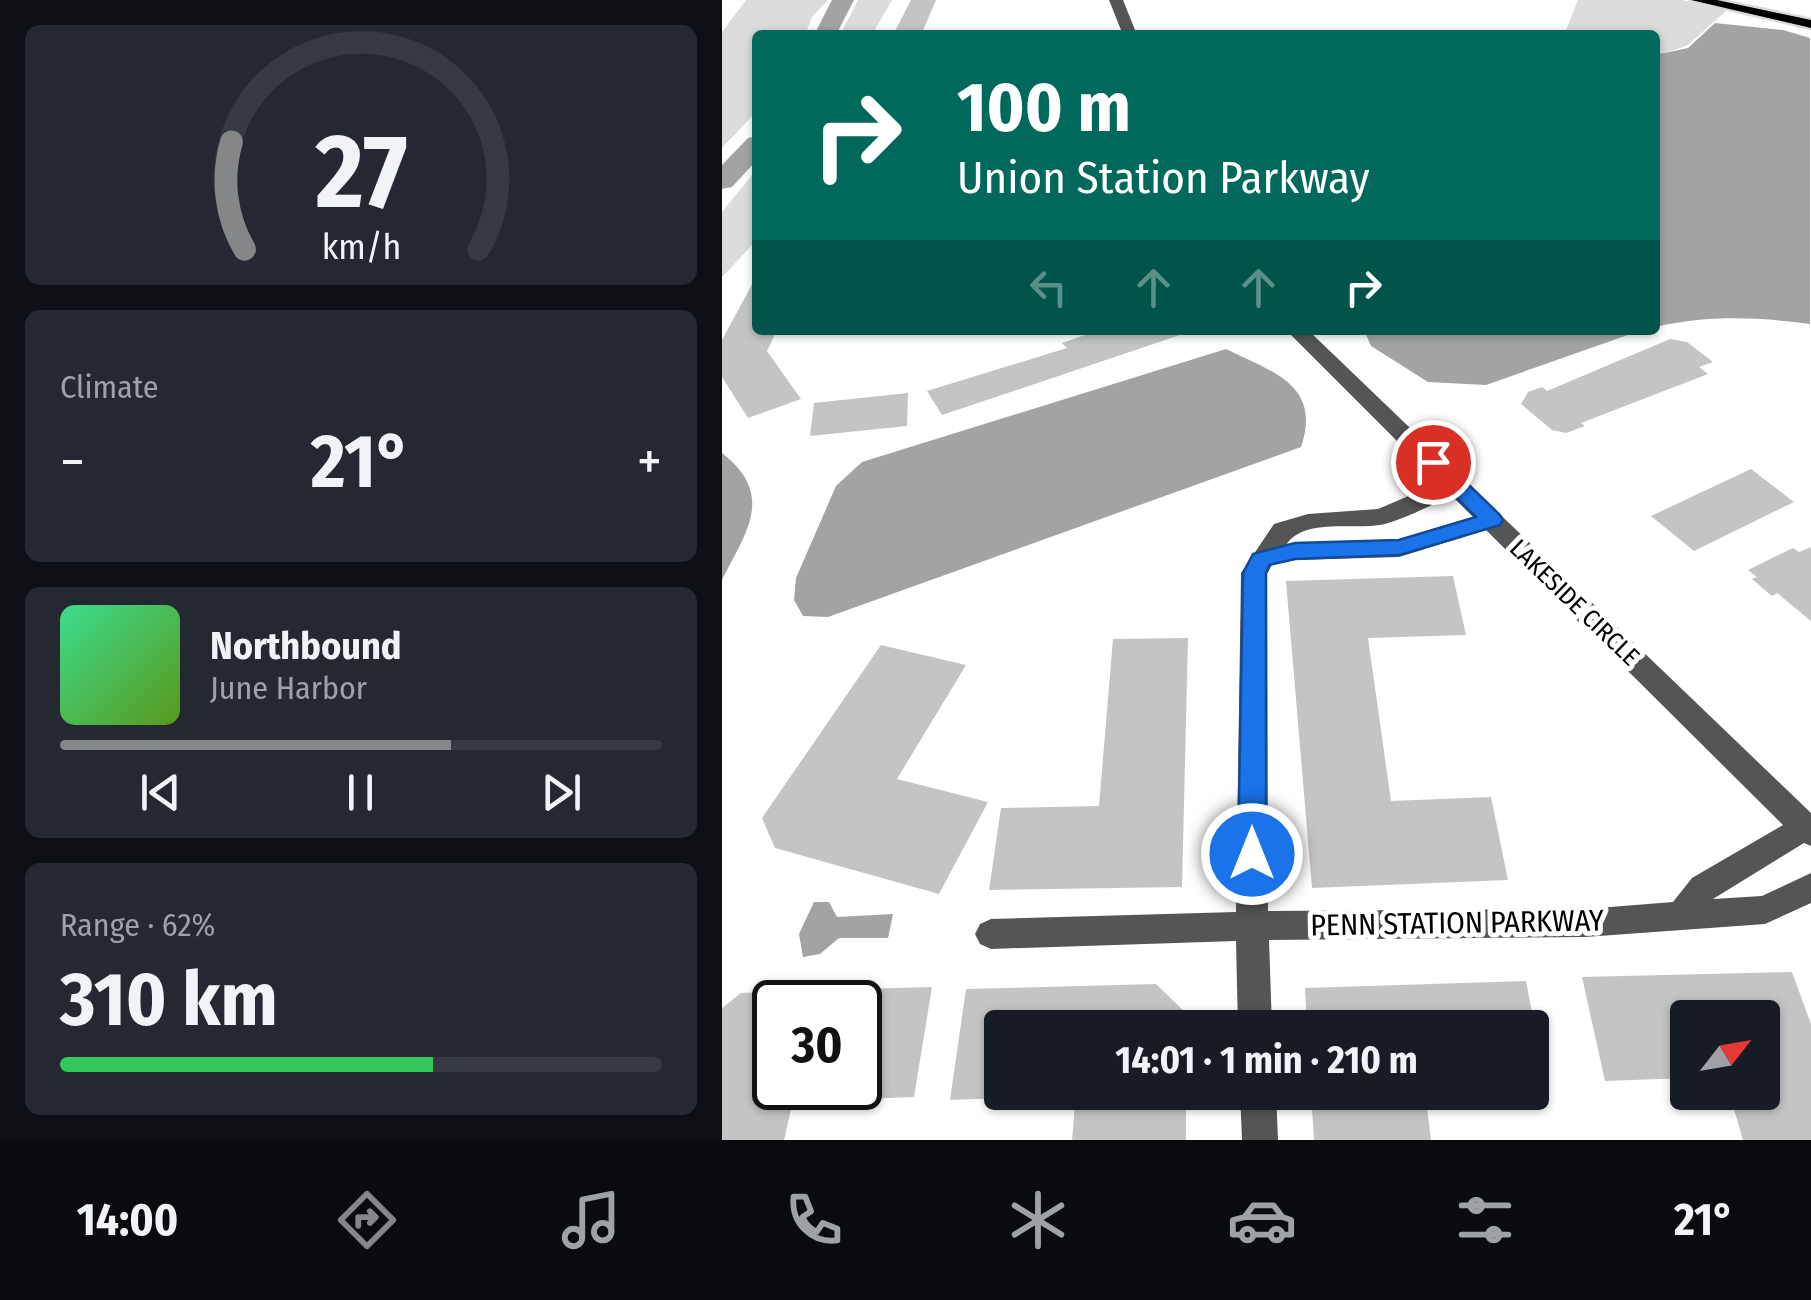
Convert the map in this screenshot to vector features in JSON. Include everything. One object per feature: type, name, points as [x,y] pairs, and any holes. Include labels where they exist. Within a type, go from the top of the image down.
[{"type":"main road","points":[[1698,0],[1810,24]]},
{"type":"main road","points":[[1765,0],[1810,10]]},
{"type":"street","points":[[1116,0],[1128,30]]},
{"type":"street","name":"LAKESIDE CIRCLE","points":[[1301,335],[1808,830]]},
{"type":"street","points":[[1255,1010],[1252,926],[1254,573],[1283,530],[1308,522],[1381,516],[1456,485]]},
{"type":"street","points":[[1261,559],[1295,551],[1400,548],[1492,520]]},
{"type":"street","points":[[1683,914],[1703,888],[1808,830]]},
{"type":"street","name":"PENN STATION PARKWAY","points":[[991,934],[1252,926],[1585,923],[1765,910],[1810,886]]},
{"type":"street","points":[[1259,1110],[1260,1140]]},
{"type":"shaded area","points":[[746,0],[828,0],[812,17],[807,30],[752,30],[752,116],[722,148],[722,32]]},
{"type":"shaded area","points":[[858,0],[892,0],[875,30],[843,30]]},
{"type":"shaded area","points":[[1578,0],[1682,0],[1727,10],[1688,45],[1660,55],[1660,30],[1566,30]]},
{"type":"shaded area","points":[[1715,23],[1783,30],[1810,38],[1810,324],[1732,318],[1660,326],[1660,54],[1688,48]]},
{"type":"shaded area","points":[[752,175],[752,245],[722,277],[722,212]]},
{"type":"shaded area","points":[[1366,335],[1628,335],[1486,385],[1428,382],[1371,346]]},
{"type":"shaded area","points":[[1226,349],[1276,374],[1299,395],[1306,426],[1301,447],[828,617],[803,616],[794,600],[796,578],[836,486],[862,462]]},
{"type":"shaded area","points":[[722,453],[748,484],[752,499],[747,530],[722,580]]},
{"type":"shaded area","points":[[814,902],[829,902],[837,917],[893,914],[888,938],[839,938],[820,954],[803,957],[799,934]]},
{"type":"building","points":[[911,0],[936,0],[923,30],[896,30]]},
{"type":"building","points":[[752,284],[752,335],[775,335],[767,351],[801,399],[748,418],[722,377],[722,340]]},
{"type":"building","points":[[1085,335],[1180,335],[942,415],[927,391],[1067,348],[1062,343]]},
{"type":"building","points":[[1670,339],[1687,342],[1713,362],[1699,367],[1708,374],[1581,423],[1585,426],[1566,433],[1552,430],[1521,404],[1528,392],[1542,387],[1547,391]]},
{"type":"building","points":[[908,393],[907,426],[810,436],[814,403]]},
{"type":"building","points":[[1751,469],[1794,502],[1694,551],[1651,516]]},
{"type":"building","points":[[1811,547],[1811,621],[1777,593],[1772,596],[1752,579],[1757,577],[1748,570],[1793,548],[1799,552]]},
{"type":"building","points":[[1453,576],[1466,635],[1368,638],[1391,801],[1491,797],[1508,880],[1312,888],[1286,581]]},
{"type":"building","points":[[1188,638],[1182,887],[989,890],[1001,808],[1099,806],[1113,639]]},
{"type":"building","points":[[881,645],[966,665],[897,779],[988,802],[939,894],[775,848],[762,818]]},
{"type":"building","points":[[1792,972],[1811,1024],[1811,1140],[1743,1140],[1734,1110],[1780,1110],[1780,1000],[1670,1000],[1670,1079],[1605,1081],[1582,977]]},
{"type":"building","points":[[1526,981],[1532,1010],[1306,1010],[1305,988]]},
{"type":"building","points":[[1156,984],[1183,1010],[984,1010],[984,1099],[950,1100],[966,989]]},
{"type":"building","points":[[932,987],[914,1097],[882,1098],[882,988]]},
{"type":"building","points":[[741,993],[752,993],[752,1110],[791,1110],[784,1140],[722,1140],[722,1008]]},
{"type":"building","points":[[1074,1110],[1186,1110],[1186,1140],[1072,1140]]},
{"type":"building","points":[[1312,1110],[1427,1110],[1431,1140],[1314,1140]]},
{"type":"waterway","points":[[828,30],[843,0]]},
{"type":"waterway","points":[[722,181],[752,149]]},
{"type":"route","points":[[1252,854],[1254,573],[1261,559],[1295,551],[1400,548],[1492,520],[1433,462]]}]
